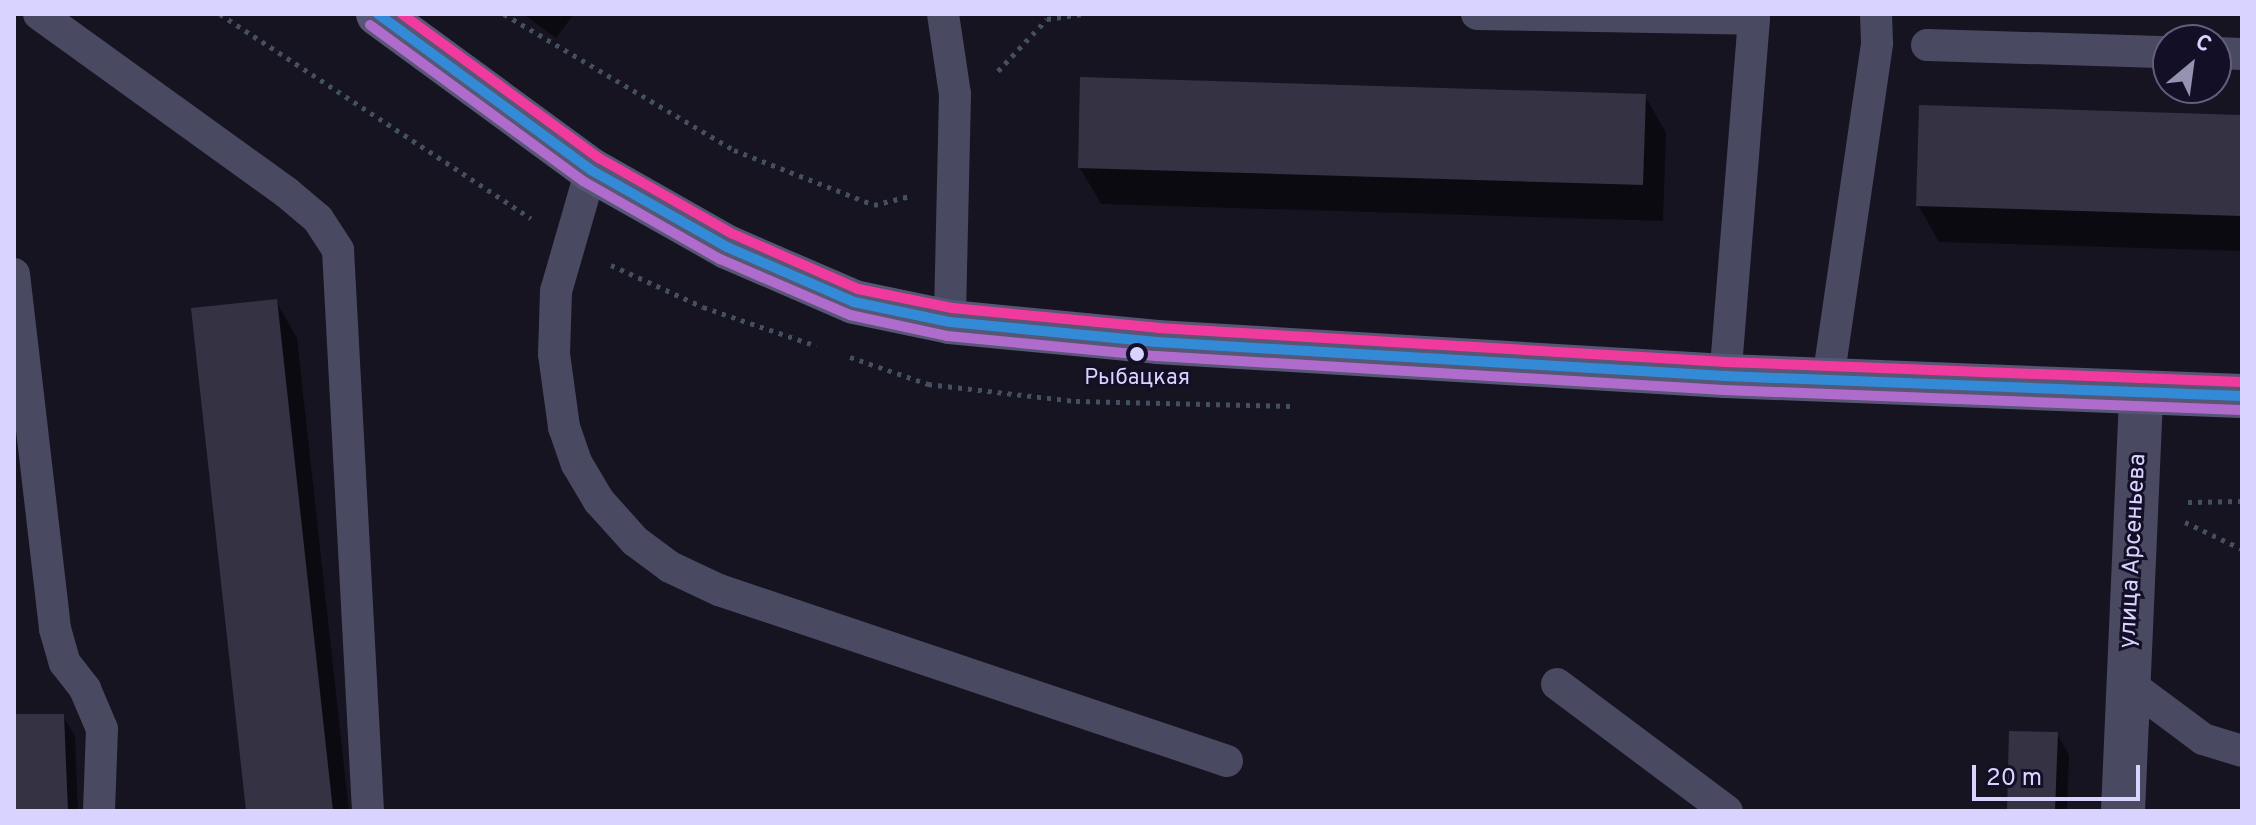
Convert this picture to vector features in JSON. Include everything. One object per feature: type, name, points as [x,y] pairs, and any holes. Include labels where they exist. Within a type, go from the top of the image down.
[{"type":"main road","points":[[378,14],[591,170],[727,247],[854,302],[950,322],[1157,342],[1725,376],[2242,396]]},
{"type":"street","name":"улица Арсеньева","points":[[2123,811],[2141,393]]},
{"type":"lane","points":[[39,14],[286,192],[318,219],[338,250],[368,811]]},
{"type":"lane","points":[[943,14],[955,94],[950,322]]},
{"type":"lane","points":[[1477,14],[1754,19],[1725,376]]},
{"type":"lane","points":[[1828,380],[1877,43],[1876,14]]},
{"type":"lane","points":[[1927,45],[2152,52]]},
{"type":"lane","points":[[591,170],[556,291],[554,354],[564,427],[577,464],[599,501],[635,541],[670,567],[719,590],[1227,761]]},
{"type":"lane","points":[[14,274],[55,629],[65,663],[85,689],[102,729],[99,811]]},
{"type":"lane","points":[[2128,683],[2203,739],[2242,751]]},
{"type":"lane","points":[[1557,684],[1727,811]]},
{"type":"path","points":[[504,14],[734,150],[874,205],[926,192],[954,157]]},
{"type":"path","points":[[997,74],[1004,60],[1047,19],[1081,14]]},
{"type":"building","points":[[1080,77],[1646,94],[1643,185],[1078,168]]},
{"type":"building","points":[[1919,105],[2242,115],[2242,216],[1916,206]]},
{"type":"building","points":[[277,299],[333,811],[246,811],[191,308]]},
{"type":"building","points":[[14,714],[64,714],[68,811],[14,811]]},
{"type":"building","points":[[2009,731],[2058,732],[2055,811],[2007,811]]},
{"type":"transit line","points":[[378,14],[591,170],[727,247],[854,302],[950,322],[1157,342],[1725,376],[2242,396]]},
{"type":"transit line","points":[[402,14],[599,158],[733,234],[858,289],[952,308],[1158,328],[1726,362],[2242,382]]},
{"type":"transit line","points":[[370,25],[583,181],[720,259],[850,315],[947,336],[1156,356],[1724,390],[2241,410]]},
{"type":"place","name":"Рыбацкая","points":[[1137,354]]}]
